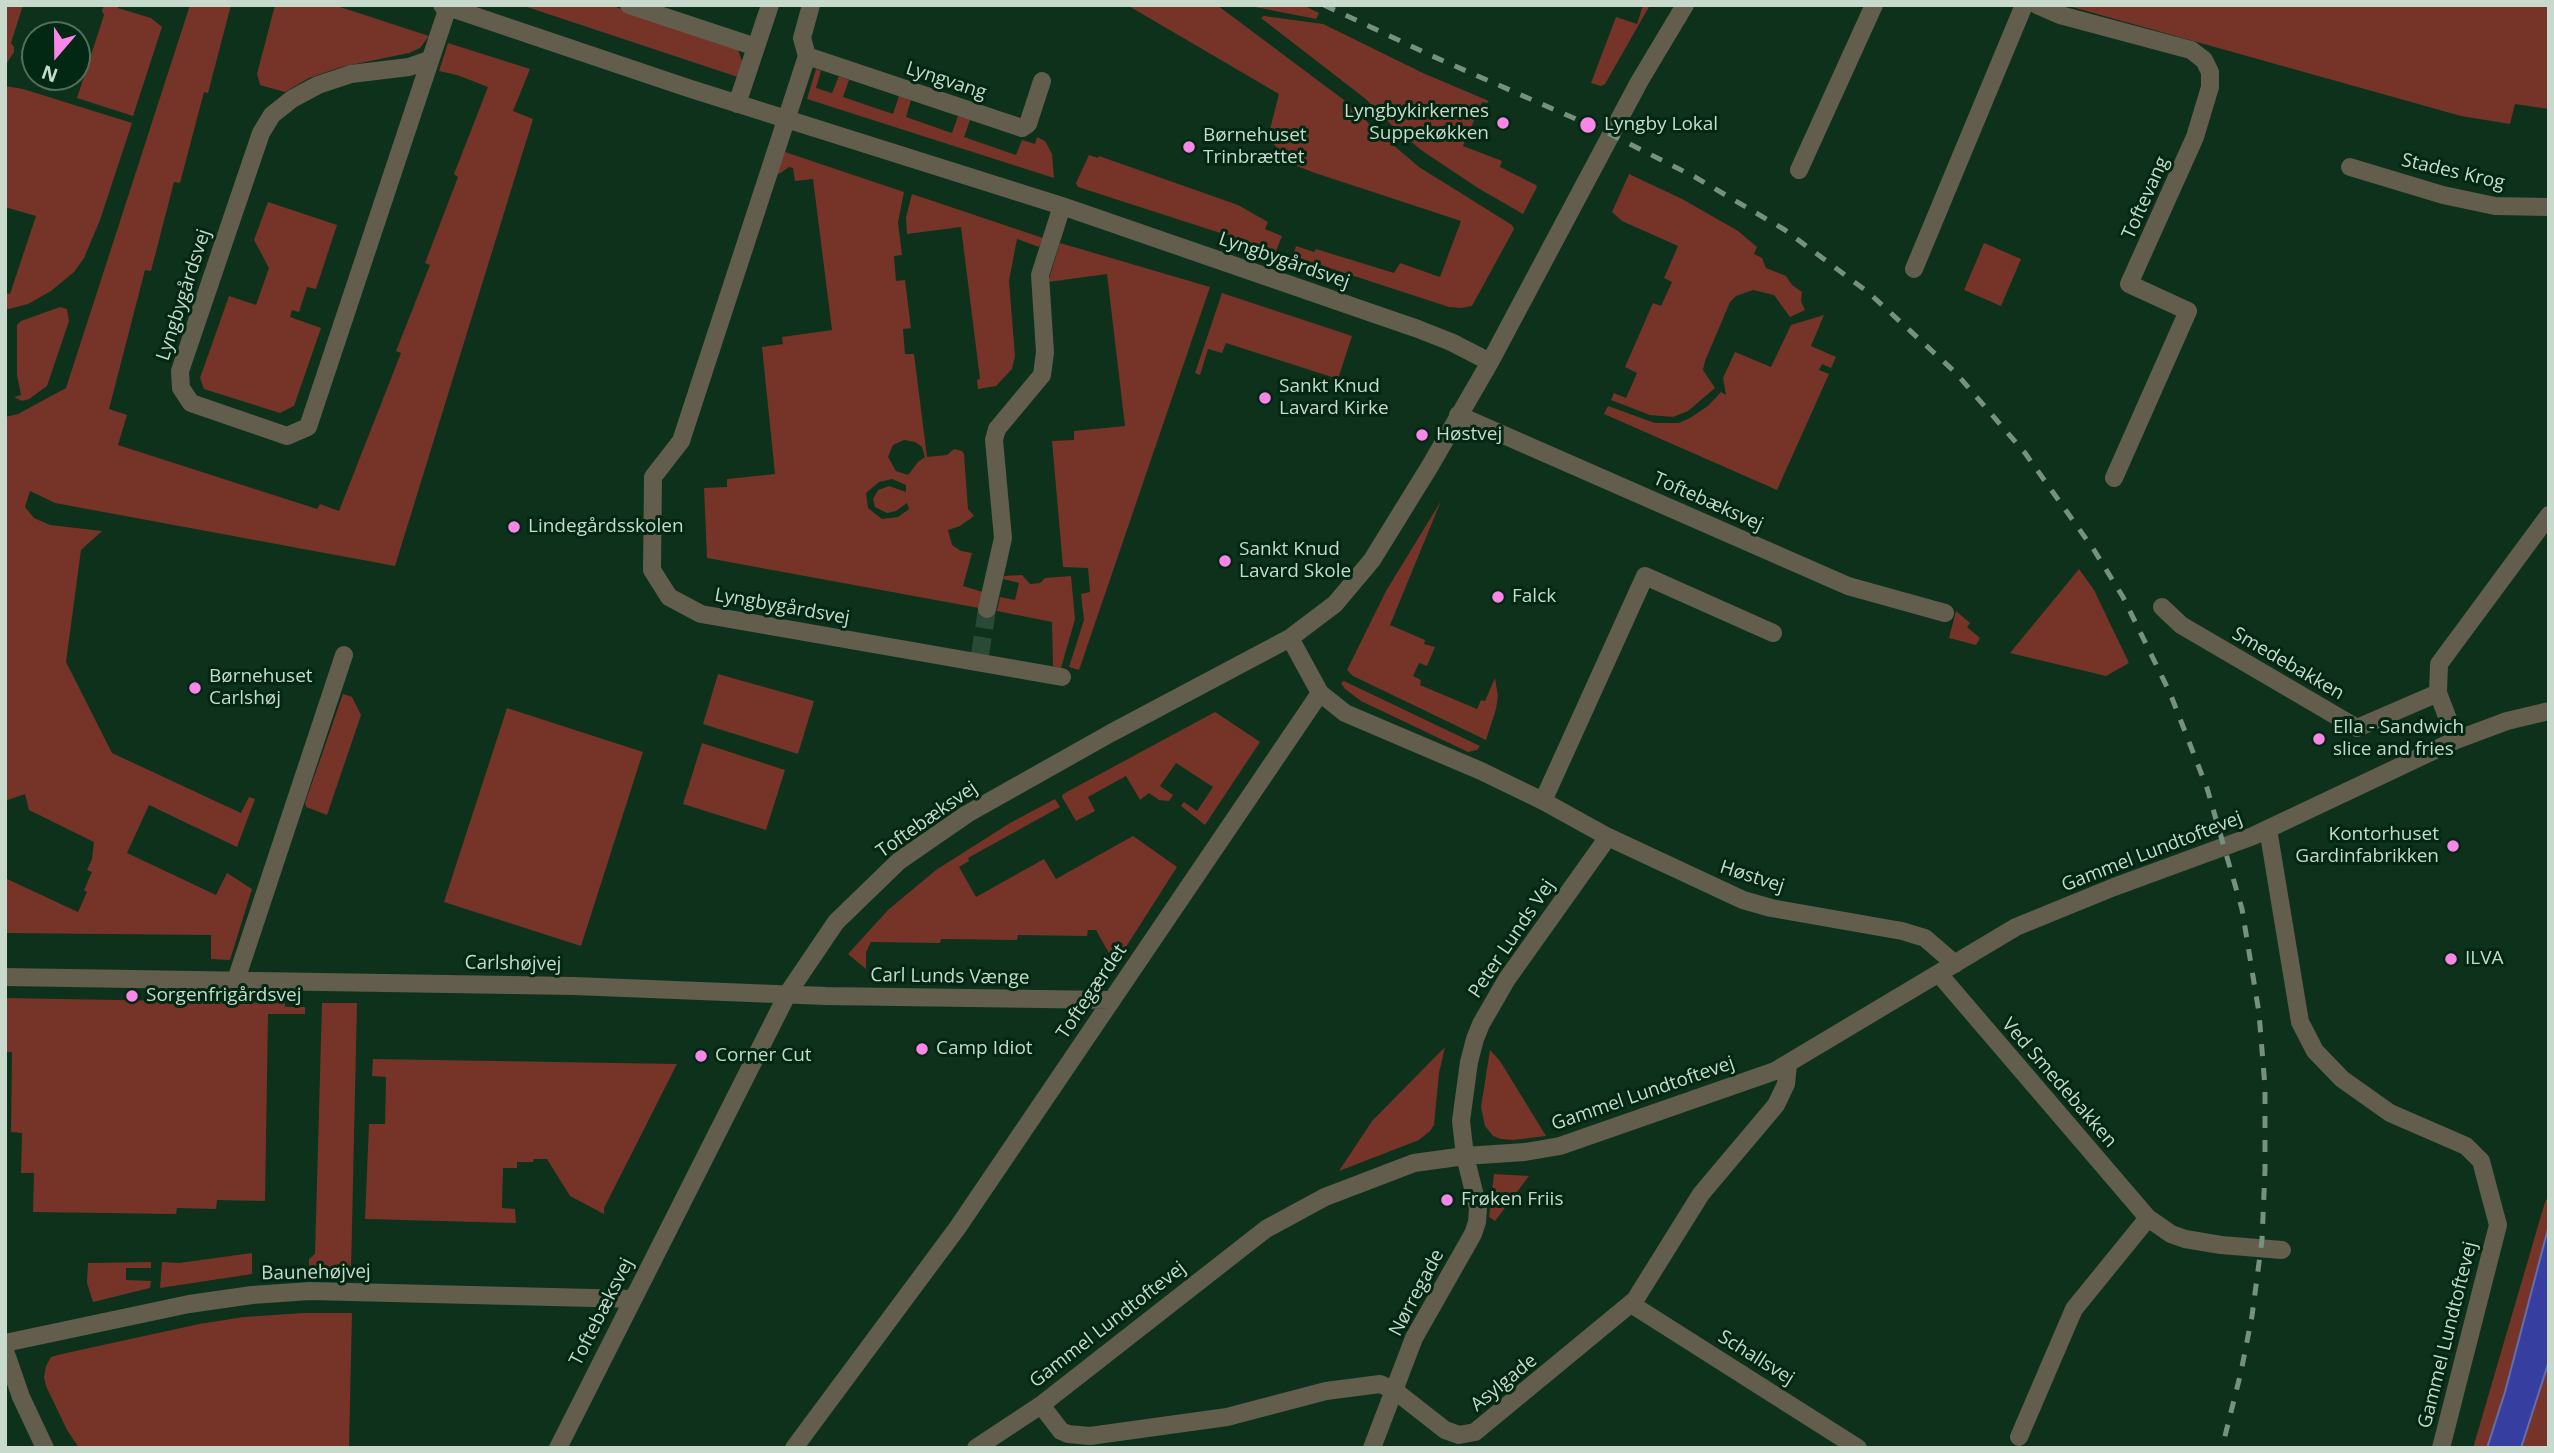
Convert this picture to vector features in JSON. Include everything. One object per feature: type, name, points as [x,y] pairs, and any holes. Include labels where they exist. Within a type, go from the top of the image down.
[{"type":"street","points":[[629,5],[756,47]]},
{"type":"street","points":[[737,104],[770,5]]},
{"type":"street","points":[[785,118],[807,56],[802,38],[811,5]]},
{"type":"street","name":"Toftebæksvej","points":[[558,1448],[788,993],[836,922],[899,861],[978,808],[1111,733],[1290,638],[1335,604],[1372,560],[1396,523],[1490,362],[1625,107],[1685,5]]},
{"type":"street","points":[[1799,170],[1874,5]]},
{"type":"street","points":[[1914,269],[2024,5]]},
{"type":"street","name":"Toftevang","points":[[2037,5],[2060,15],[2191,50],[2204,60],[2210,72],[2210,87],[2195,137],[2129,284],[2188,311],[2113,478]]},
{"type":"street","name":"Lyngbygårdsvej","points":[[429,60],[409,67],[351,74],[318,85],[292,99],[272,115],[261,132],[180,371],[181,388],[191,403],[287,436],[308,427],[429,60],[445,6],[737,104],[1062,206],[1418,329],[1490,362]]},
{"type":"street","name":"Lyngvang","points":[[807,56],[1023,128],[1028,124],[1042,81]]},
{"type":"street","name":"Lyngbygårdsvej","points":[[785,118],[681,441],[653,478],[652,570],[669,597],[701,614],[979,658],[1062,677]]},
{"type":"street","name":"Stades Krog","points":[[2350,167],[2443,195],[2495,206],[2549,207]]},
{"type":"street","points":[[987,610],[1003,538],[994,440],[998,429],[1042,374],[1045,352],[1040,275],[1062,206]]},
{"type":"street","name":"Toftebæksvej","points":[[1458,415],[1848,586],[1945,613]]},
{"type":"street","points":[[2456,740],[2438,693],[2439,664],[2549,515]]},
{"type":"street","points":[[1543,801],[1645,576],[1773,633]]},
{"type":"street","name":"Smedebakken","points":[[2162,607],[2181,625],[2357,728],[2438,693]]},
{"type":"street","name":"Høstvej","points":[[1290,638],[1320,693],[1345,713],[1481,771],[1608,837],[1742,900],[1902,931],[1925,938],[1955,964]]},
{"type":"street","points":[[236,980],[344,655]]},
{"type":"street","name":"Toftegærdet","points":[[794,1448],[958,1227],[1320,693]]},
{"type":"street","name":"Gammel Lundtoftevej","points":[[976,1448],[1041,1405],[1266,1229],[1325,1197],[1414,1163],[1560,1146],[1640,1120],[1788,1064],[2016,927],[2268,829],[2456,740],[2507,721],[2549,711]]},
{"type":"street","name":"Gammel Lundtoftevej","points":[[2268,829],[2300,1022],[2315,1051],[2342,1079],[2390,1113],[2466,1146],[2481,1161],[2498,1224],[2441,1448]]},
{"type":"street","name":"Peter Lunds Vej","points":[[1465,1156],[1462,1105],[1471,1052],[1481,1024],[1507,979],[1608,837]]},
{"type":"street","name":"Ved Smedebakken","points":[[1939,974],[2148,1218],[2171,1234],[2185,1239],[2282,1250]]},
{"type":"street","name":"Carlshøjvej","points":[[5,977],[560,986],[788,993]]},
{"type":"street","name":"Carl Lunds Vænge","points":[[788,993],[826,996],[1112,1000]]},
{"type":"street","name":"Asylgade","points":[[1394,1390],[1445,1430],[1459,1435],[1475,1432],[1631,1304],[1701,1194],[1776,1105],[1786,1084],[1788,1064]]},
{"type":"street","name":"Nørregade","points":[[1372,1448],[1414,1338],[1477,1223],[1476,1199],[1465,1156]]},
{"type":"street","points":[[2019,1437],[2074,1309],[2148,1218]]},
{"type":"street","name":"Baunehøjvej","points":[[5,1343],[177,1306],[288,1292],[334,1290],[633,1299]]},
{"type":"street","name":"Schallsvej","points":[[1631,1304],[1858,1448]]},
{"type":"street","points":[[5,1351],[20,1397],[45,1448]]},
{"type":"street","points":[[1041,1405],[1062,1431],[1078,1436],[1090,1436],[1227,1417],[1326,1391],[1369,1384],[1380,1384],[1394,1390]]},
{"type":"shaded area","points":[[5,5],[23,5],[11,43],[14,52],[5,66]]},
{"type":"shaded area","points":[[104,5],[118,5],[118,8],[151,18],[162,27],[133,116],[77,98],[79,91],[91,91],[91,55],[104,15]]},
{"type":"shaded area","points":[[190,5],[231,5],[208,93],[204,92],[180,183],[174,182],[151,271],[145,270],[109,409],[127,415],[118,445],[317,509],[320,504],[339,511],[401,353],[396,351],[430,265],[425,263],[458,177],[454,174],[488,87],[439,71],[448,43],[530,69],[513,111],[533,119],[395,566],[55,503],[30,491],[25,507],[34,518],[50,525],[102,531],[81,550],[66,662],[112,753],[241,813],[249,797],[255,799],[237,847],[149,805],[127,853],[216,895],[227,873],[252,889],[230,960],[211,959],[211,935],[5,933],[5,878],[78,912],[92,872],[87,870],[92,859],[94,842],[29,810],[25,794],[5,801],[5,417],[18,414],[66,388]]},
{"type":"shaded area","points":[[275,5],[334,5],[429,36],[420,48],[409,53],[341,67],[309,78],[285,92],[260,85],[257,74]]},
{"type":"shaded area","points":[[521,5],[610,5],[738,50],[742,61],[738,77]]},
{"type":"shaded area","points":[[1127,5],[1217,5],[1352,106],[1419,167],[1512,225],[1514,229],[1472,306],[1449,307],[1293,256],[1296,246],[1314,252],[1316,249],[1394,273],[1400,263],[1440,277],[1461,221],[1289,163],[1268,137],[1279,94]]},
{"type":"shaded area","points":[[1245,5],[1303,5],[1319,13],[1316,19]]},
{"type":"shaded area","points":[[1643,5],[1650,5],[1605,84],[1601,86],[1591,83],[1616,17],[1637,24]]},
{"type":"shaded area","points":[[2065,5],[2549,5],[2549,109],[2515,104],[2510,124],[2461,116]]},
{"type":"shaded area","points":[[1264,16],[1323,24],[1423,73],[1489,101],[1482,102],[1463,146],[1502,161],[1500,167],[1536,185],[1523,214],[1421,150],[1379,114],[1367,100],[1261,18]]},
{"type":"shaded area","points":[[816,69],[821,71],[816,88],[832,93],[839,76],[849,80],[843,97],[893,114],[899,96],[911,100],[906,117],[952,133],[958,116],[970,120],[964,137],[1016,155],[1022,140],[1035,144],[1037,137],[1045,141],[1052,154],[1054,178],[807,99]]},
{"type":"shaded area","points":[[5,86],[132,123],[100,220],[84,258],[74,272],[51,291],[28,304],[5,310],[5,293],[10,294],[36,216],[5,207]]},
{"type":"shaded area","points":[[782,151],[904,192],[898,222],[902,255],[894,256],[896,281],[905,280],[911,328],[903,329],[905,354],[914,354],[927,457],[947,455],[954,449],[964,454],[968,509],[974,516],[960,526],[948,530],[952,545],[961,551],[972,553],[963,586],[983,592],[979,608],[707,558],[704,488],[727,487],[727,479],[775,474],[762,347],[783,344],[782,337],[832,330],[813,179],[795,181],[793,168],[789,167],[779,174],[775,172]],"holes":[[[904,440],[915,442],[922,447],[925,457],[908,475],[896,471],[888,457],[893,445]],[[892,479],[906,485],[906,492],[889,486],[878,490],[873,499],[875,507],[887,513],[896,511],[907,503],[909,509],[898,517],[882,519],[868,508],[866,493],[879,482]]]},
{"type":"shaded area","points":[[1089,155],[1099,156],[1238,205],[1268,222],[1265,229],[1282,236],[1276,251],[1078,187],[1076,183]]},
{"type":"shaded area","points":[[1629,174],[1684,200],[1738,231],[1757,247],[1754,254],[1762,258],[1766,268],[1786,276],[1792,285],[1802,292],[1801,301],[1805,310],[1790,317],[1774,295],[1753,290],[1736,296],[1730,302],[1705,361],[1703,370],[1715,388],[1688,411],[1673,417],[1650,415],[1611,400],[1614,393],[1626,398],[1637,373],[1625,367],[1653,303],[1661,306],[1672,282],[1664,278],[1678,246],[1622,221],[1612,212]]},
{"type":"shaded area","points":[[912,194],[1043,238],[1039,247],[1017,239],[1009,281],[1015,356],[1012,369],[996,386],[978,389],[977,380],[980,379],[961,227],[907,234],[906,217]]},
{"type":"shaded area","points":[[268,202],[337,225],[316,289],[307,287],[299,312],[292,310],[290,317],[321,328],[294,406],[280,413],[204,389],[200,378],[229,296],[256,305],[269,268],[254,240]]},
{"type":"shaded area","points":[[1060,243],[1210,287],[1079,670],[1069,667],[1084,620],[1081,594],[1090,592],[1088,568],[1063,567],[1052,441],[1074,440],[1074,431],[1125,426],[1107,274],[1048,282]]},
{"type":"shaded area","points":[[1984,243],[2021,259],[2001,306],[1964,290]]},
{"type":"shaded area","points":[[1222,293],[1352,336],[1338,379],[1226,343],[1222,353],[1208,349],[1200,375],[1195,373]]},
{"type":"shaded area","points":[[60,307],[67,309],[69,321],[47,386],[22,401],[14,397],[21,395],[17,375],[17,325],[21,321]]},
{"type":"shaded area","points":[[1824,315],[1811,346],[1836,357],[1831,368],[1822,364],[1819,370],[1829,374],[1777,490],[1604,414],[1608,406],[1655,423],[1679,423],[1708,406],[1721,392],[1726,395],[1723,378],[1735,352],[1771,367],[1791,325]]},
{"type":"shaded area","points":[[1441,501],[1390,625],[1425,640],[1424,644],[1435,647],[1427,666],[1419,663],[1413,676],[1421,680],[1420,685],[1477,709],[1481,700],[1485,701],[1495,678],[1498,696],[1486,740],[1353,676],[1347,670],[1386,591]]},
{"type":"shaded area","points":[[2079,569],[2094,590],[2129,663],[2106,676],[2010,653]]},
{"type":"shaded area","points":[[1022,575],[1030,584],[1040,583],[1045,578],[1071,576],[1075,619],[1061,668],[1053,666],[1052,622],[997,611],[1000,597],[1015,600],[1019,583],[1003,579],[1004,576]]},
{"type":"shaded area","points":[[1956,611],[1970,623],[1967,627],[1980,638],[1976,645],[1949,638]]},
{"type":"shaded area","points":[[718,674],[814,701],[798,754],[703,724]]},
{"type":"shaded area","points":[[1344,681],[1480,746],[1477,750],[1468,752],[1361,701],[1345,689],[1341,683]]},
{"type":"shaded area","points":[[343,694],[352,697],[361,715],[327,815],[306,807],[305,803]]},
{"type":"shaded area","points":[[507,708],[643,752],[581,946],[444,902]]},
{"type":"shaded area","points":[[1215,712],[1260,742],[1205,825],[1181,806],[1184,802],[1197,811],[1213,787],[1176,763],[1160,786],[1173,795],[1169,801],[1159,800],[1149,793],[1140,800],[1126,776],[1088,797],[1095,811],[1076,821],[1062,797],[1063,794]]},
{"type":"shaded area","points":[[702,743],[785,770],[766,830],[683,804]]},
{"type":"shaded area","points":[[1055,799],[1060,807],[968,858],[969,861],[959,867],[976,897],[1044,859],[1056,879],[1133,836],[1177,867],[1115,964],[1096,930],[1088,930],[1087,936],[1018,935],[1017,940],[871,942],[866,952],[866,969],[848,954],[888,910],[936,870],[1010,823]]},
{"type":"shaded area","points":[[6,998],[285,1003],[285,1007],[305,1007],[305,1014],[268,1014],[265,1201],[217,1200],[216,1209],[177,1208],[176,1214],[33,1212],[34,1173],[21,1173],[22,1133],[11,1132],[12,1052],[5,1052]]},
{"type":"shaded area","points":[[322,1003],[357,1003],[351,1271],[309,1270],[309,1259],[315,1254]]},
{"type":"shaded area","points":[[1445,1047],[1439,1073],[1434,1125],[1430,1131],[1419,1140],[1339,1171],[1372,1121]]},
{"type":"shaded area","points":[[1490,1050],[1500,1061],[1546,1136],[1501,1139],[1493,1136],[1485,1126],[1481,1107]]},
{"type":"shaded area","points":[[373,1059],[677,1064],[604,1208],[604,1214],[570,1196],[547,1159],[534,1159],[533,1162],[517,1162],[517,1168],[503,1168],[502,1208],[515,1209],[516,1223],[365,1219],[369,1124],[385,1124],[386,1077],[372,1076]]},
{"type":"shaded area","points":[[1494,1174],[1529,1176],[1495,1221],[1489,1217]]},
{"type":"shaded area","points":[[2549,1195],[2549,1448],[2473,1448],[2545,1202]]},
{"type":"shaded area","points":[[2549,1225],[2549,1361],[2521,1448],[2487,1448],[2505,1392]]},
{"type":"shaded area","points":[[252,1253],[252,1274],[160,1288],[162,1262],[179,1263]]},
{"type":"shaded area","points":[[151,1262],[151,1268],[126,1268],[126,1280],[151,1281],[150,1288],[93,1302],[87,1283],[88,1263]]},
{"type":"shaded area","points":[[352,1313],[349,1448],[79,1448],[67,1430],[46,1386],[44,1377],[51,1357],[199,1324],[244,1317]]},
{"type":"tunnel","points":[[980,655],[987,609]]},
{"type":"railway","points":[[1324,5],[1610,134],[1695,177],[1785,230],[1869,293],[1955,372],[2025,453],[2094,550],[2123,597],[2170,693],[2207,788],[2242,909],[2259,1013],[2265,1087],[2262,1240],[2252,1316],[2222,1448]]},
{"type":"place","name":"Lyngbykirkernes Suppekøkken","points":[[1503,123]]},
{"type":"place","name":"Lyngby Lokal","points":[[1588,125]]},
{"type":"place","name":"Børnehuset Trinbrættet","points":[[1189,147]]},
{"type":"place","name":"Sankt Knud Lavard Kirke","points":[[1265,398]]},
{"type":"place","name":"Høstvej","points":[[1422,435]]},
{"type":"place","name":"Lindegårdsskolen","points":[[514,527]]},
{"type":"place","name":"Sankt Knud Lavard Skole","points":[[1225,561]]},
{"type":"place","name":"Falck","points":[[1498,597]]},
{"type":"place","name":"Børnehuset Carlshøj","points":[[195,688]]},
{"type":"place","name":"Ella - Sandwich slice and fries","points":[[2319,739]]},
{"type":"place","name":"Kontorhuset Gardinfabrikken","points":[[2453,846]]},
{"type":"place","name":"ILVA","points":[[2451,959]]},
{"type":"place","name":"Sorgenfrigårdsvej","points":[[132,996]]},
{"type":"place","name":"Camp Idiot","points":[[922,1049]]},
{"type":"place","name":"Corner Cut","points":[[701,1056]]},
{"type":"place","name":"Frøken Friis","points":[[1447,1200]]}]
